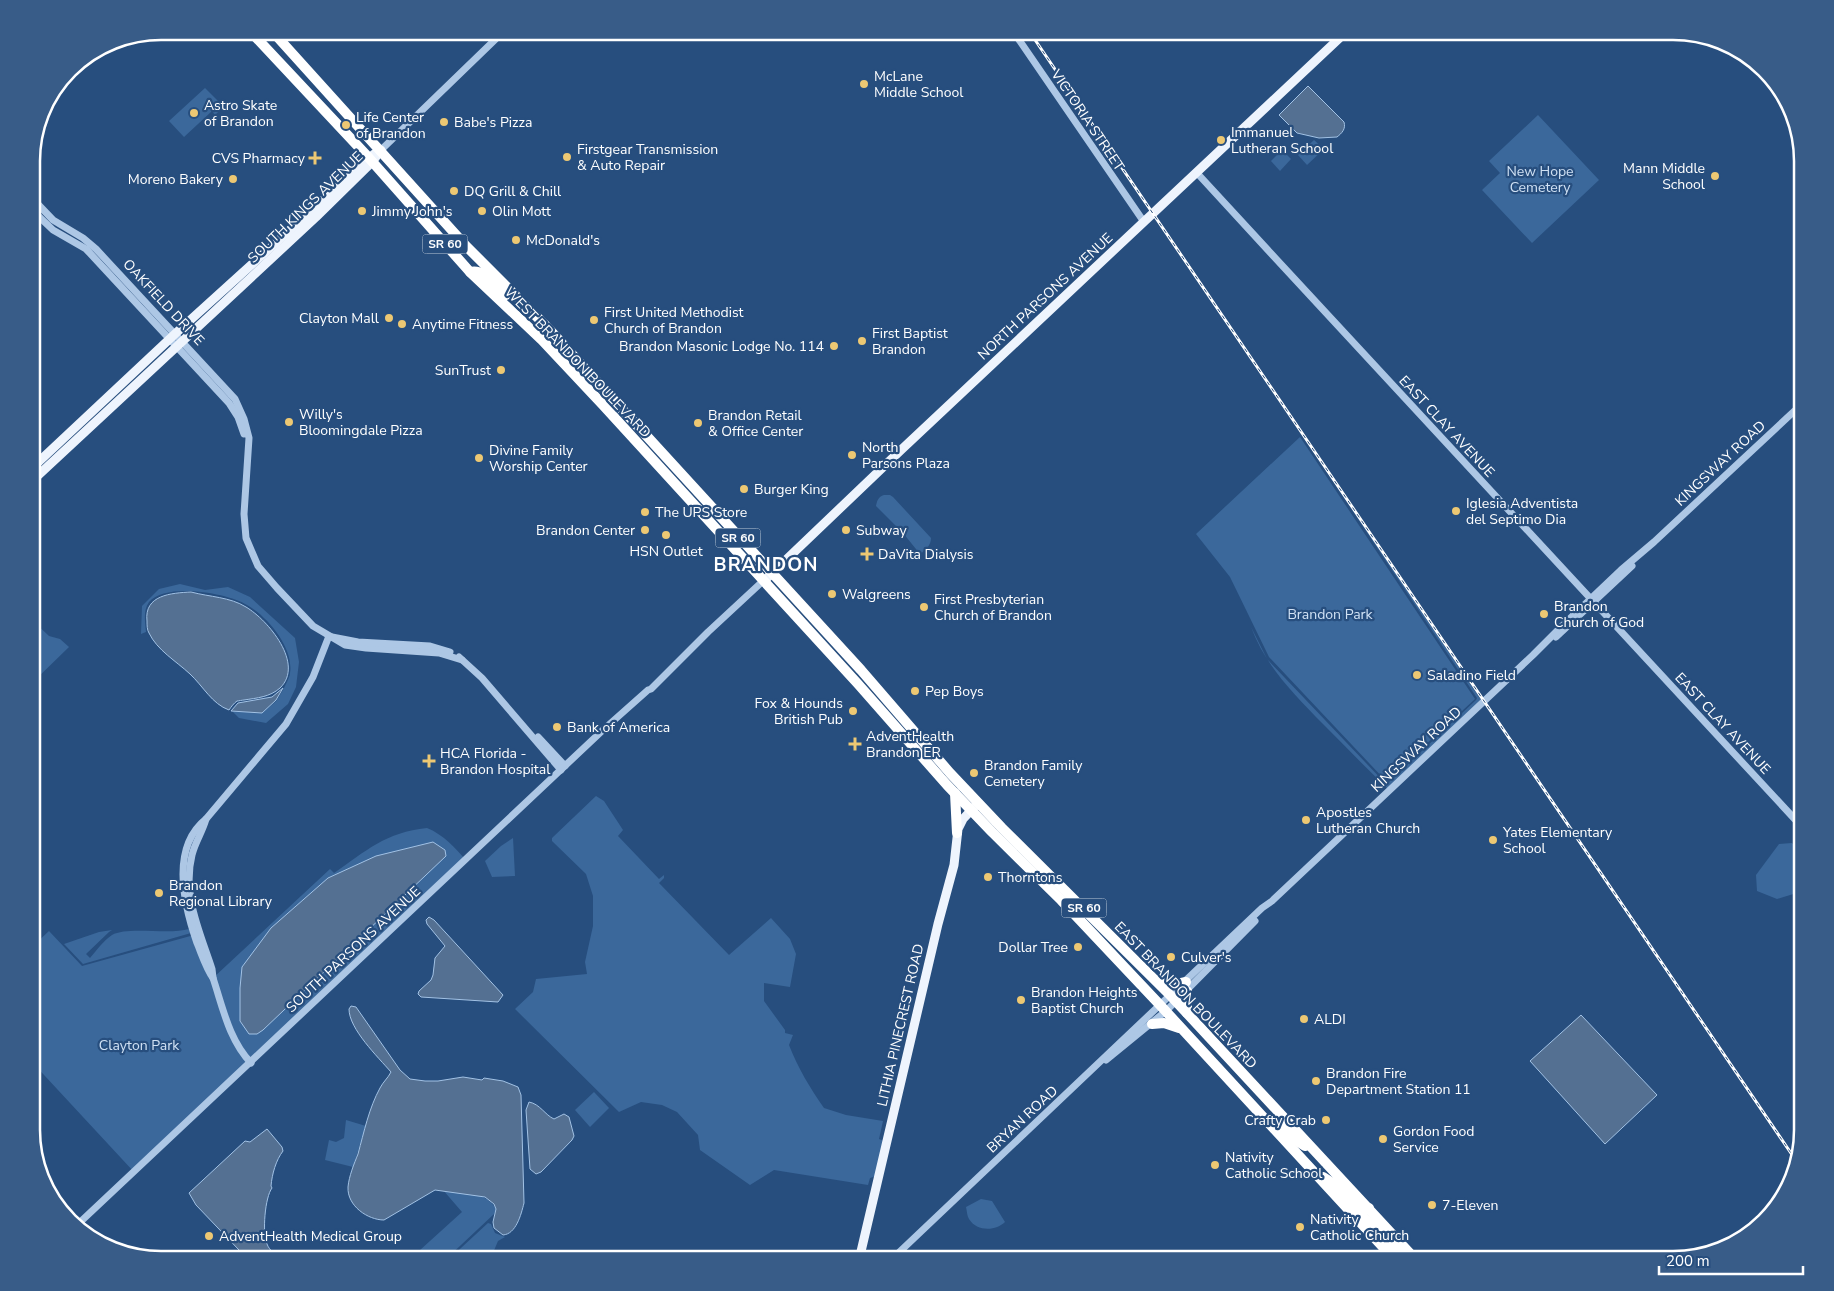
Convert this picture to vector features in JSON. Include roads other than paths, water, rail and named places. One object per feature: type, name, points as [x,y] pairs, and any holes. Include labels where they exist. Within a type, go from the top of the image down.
[{"type":"highway","name":"WEST BRANDON BOULEVARD","points":[[258,40],[371,160],[470,272],[532,330],[608,411],[638,435]]},
{"type":"highway","name":"WEST BRANDON BOULEVARD","points":[[280,40],[467,247],[546,326],[763,581]]},
{"type":"highway","points":[[470,272],[479,271],[507,296],[514,294]]},
{"type":"highway","name":"SR 60","points":[[638,435],[637,438],[641,439],[657,455],[660,457],[663,455],[772,574]]},
{"type":"highway","name":"EAST BRANDON BOULEVARD","points":[[772,574],[861,670],[935,756],[974,806],[1163,1008],[1386,1251]]},
{"type":"highway","name":"EAST BRANDON BOULEVARD","points":[[763,581],[955,793],[974,806],[1154,979],[1408,1251]]},
{"type":"highway","points":[[955,793],[957,834]]},
{"type":"highway","points":[[1154,979],[1186,987],[1187,1013]]},
{"type":"highway","points":[[1152,1024],[1167,1023],[1184,1031]]},
{"type":"highway","points":[[1264,1107],[1294,1139],[1303,1146],[1313,1149]]},
{"type":"highway","points":[[1315,1174],[1337,1186],[1361,1211],[1369,1208]]},
{"type":"highway","points":[[1357,1220],[1365,1219],[1369,1222],[1397,1251]]},
{"type":"main road","name":"NORTH PARSONS AVENUE","points":[[763,581],[1337,40]]},
{"type":"main road","name":"SOUTH KINGS AVENUE","points":[[40,473],[179,344],[381,150]]},
{"type":"main road","name":"SOUTH KINGS AVENUE","points":[[40,460],[173,336],[371,160]]},
{"type":"main road","points":[[105,412],[105,406],[108,402],[144,363]]},
{"type":"main road","name":"LITHIA PINECREST ROAD","points":[[861,1251],[938,924],[954,865],[957,834],[962,822],[974,806]]},
{"type":"street","points":[[381,150],[495,40]]},
{"type":"street","name":"VICTORIA STREET","points":[[1018,40],[1144,222]]},
{"type":"street","name":"EAST CLAY AVENUE","points":[[1197,173],[1382,376],[1593,600],[1794,818]]},
{"type":"street","name":"OAKFIELD DRIVE","points":[[40,206],[53,220],[92,245],[179,344],[235,399],[246,424],[248,445],[244,527],[251,552],[258,566],[276,588],[307,620],[338,643],[352,647],[390,647],[439,653],[462,660],[503,698],[563,768]]},
{"type":"street","name":"OAKFIELD DRIVE","points":[[40,218],[48,226],[86,250],[173,336]]},
{"type":"street","name":"KINGSWAY ROAD","points":[[1163,1008],[1186,987],[1262,908],[1272,901],[1534,655],[1565,630],[1593,600],[1794,411]]},
{"type":"street","name":"SOUTH PARSONS AVENUE","points":[[81,1221],[563,768],[651,689],[668,670],[763,581]]},
{"type":"street","points":[[251,1063],[236,1044],[213,978],[208,971],[189,918],[183,887],[184,868],[190,843],[197,827],[206,819],[286,724],[308,688],[330,636]]},
{"type":"street","points":[[1094,1069],[1152,1024],[1163,1008]]},
{"type":"street","name":"BRYAN ROAD","points":[[902,1251],[1094,1069],[1127,1035],[1163,1008]]},
{"type":"railway","points":[[1035,40],[1791,1154]]},
{"type":"place","name":"McLane Middle School","points":[[864,84]]},
{"type":"place","name":"Astro Skate of Brandon","points":[[194,113]]},
{"type":"place","name":"Babe's Pizza","points":[[444,122]]},
{"type":"place","name":"Life Center of Brandon","points":[[346,125]]},
{"type":"place","name":"Immanuel Lutheran School","points":[[1221,140]]},
{"type":"place","name":"Firstgear Transmission & Auto Repair","points":[[567,157]]},
{"type":"place","name":"CVS Pharmacy","points":[[315,158]]},
{"type":"place","name":"Mann Middle School","points":[[1715,176]]},
{"type":"place","name":"Moreno Bakery","points":[[233,179]]},
{"type":"place","name":"DQ Grill & Chill","points":[[454,191]]},
{"type":"place","name":"Jimmy John's","points":[[362,211]]},
{"type":"place","name":"Olin Mott","points":[[482,211]]},
{"type":"place","name":"McDonald's","points":[[516,240]]},
{"type":"place","name":"Clayton Mall","points":[[389,318]]},
{"type":"place","name":"First United Methodist Church of Brandon","points":[[594,320]]},
{"type":"place","name":"Anytime Fitness","points":[[402,324]]},
{"type":"place","name":"First Baptist Brandon","points":[[862,341]]},
{"type":"place","name":"Brandon Masonic Lodge No. 114","points":[[834,346]]},
{"type":"place","name":"SunTrust","points":[[501,370]]},
{"type":"place","name":"Willy's Bloomingdale Pizza","points":[[289,422]]},
{"type":"place","name":"Brandon Retail & Office Center","points":[[698,423]]},
{"type":"place","name":"North Parsons Plaza","points":[[852,455]]},
{"type":"place","name":"Divine Family Worship Center","points":[[479,458]]},
{"type":"place","name":"Burger King","points":[[744,489]]},
{"type":"place","name":"Iglesia Adventista del Septimo Dia","points":[[1456,511]]},
{"type":"place","name":"The UPS Store","points":[[645,512]]},
{"type":"place","name":"Brandon Center","points":[[645,530]]},
{"type":"place","name":"Subway","points":[[846,530]]},
{"type":"place","name":"HSN Outlet","points":[[666,535]]},
{"type":"place","name":"DaVita Dialysis","points":[[867,554]]},
{"type":"place","name":"Walgreens","points":[[832,594]]},
{"type":"place","name":"First Presbyterian Church of Brandon","points":[[924,607]]},
{"type":"place","name":"Brandon Church of God","points":[[1544,614]]},
{"type":"place","name":"Saladino Field","points":[[1417,675]]},
{"type":"place","name":"Pep Boys","points":[[915,691]]},
{"type":"place","name":"Fox & Hounds British Pub","points":[[853,711]]},
{"type":"place","name":"Bank of America","points":[[557,727]]},
{"type":"place","name":"AdventHealth Brandon ER","points":[[855,744]]},
{"type":"place","name":"HCA Florida - Brandon Hospital","points":[[429,761]]},
{"type":"place","name":"Brandon Family Cemetery","points":[[974,773]]},
{"type":"place","name":"Apostles Lutheran Church","points":[[1306,820]]},
{"type":"place","name":"Yates Elementary School","points":[[1493,840]]},
{"type":"place","name":"Thorntons","points":[[988,877]]},
{"type":"place","name":"Brandon Regional Library","points":[[159,893]]},
{"type":"place","name":"Dollar Tree","points":[[1078,947]]},
{"type":"place","name":"Culver's","points":[[1171,957]]},
{"type":"place","name":"Brandon Heights Baptist Church","points":[[1021,1000]]},
{"type":"place","name":"ALDI","points":[[1304,1019]]},
{"type":"place","name":"Brandon Fire Department Station 11","points":[[1316,1081]]},
{"type":"place","name":"Crafty Crab","points":[[1326,1120]]},
{"type":"place","name":"Gordon Food Service","points":[[1383,1139]]},
{"type":"place","name":"Nativity Catholic School","points":[[1215,1165]]},
{"type":"place","name":"7-Eleven","points":[[1432,1205]]},
{"type":"place","name":"Nativity Catholic Church","points":[[1300,1227]]},
{"type":"place","name":"AdventHealth Medical Group","points":[[209,1236]]},
{"type":"district","name":"BRANDON","points":[[766,564]]},
{"type":"park label","name":"New Hope Cemetery","points":[[1540,180]]},
{"type":"park label","name":"Brandon Park","points":[[1330,614]]},
{"type":"park label","name":"Clayton Park","points":[[139,1045]]}]
